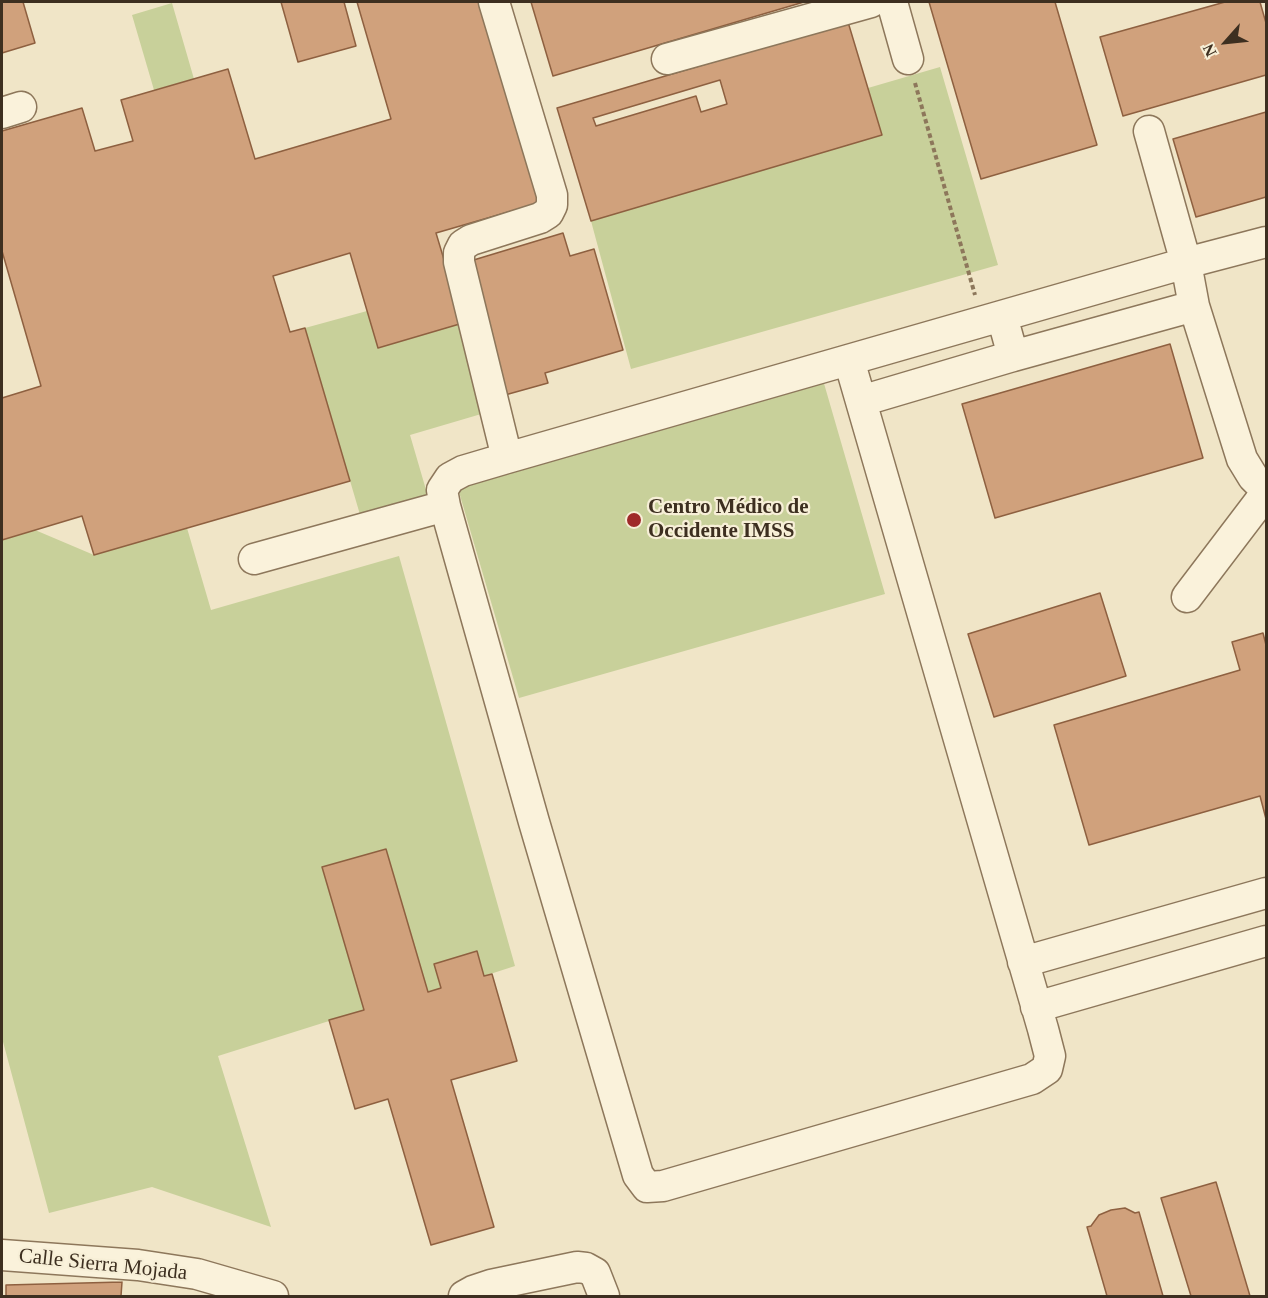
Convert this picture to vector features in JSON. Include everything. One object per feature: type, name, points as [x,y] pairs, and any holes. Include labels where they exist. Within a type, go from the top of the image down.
[{"type":"street","points":[[494,2],[552,195],[552,205],[548,213],[540,218],[471,240],[463,245],[459,253],[459,262],[507,458]]},
{"type":"street","points":[[667,59],[871,2]]},
{"type":"street","points":[[892,2],[908,59]]},
{"type":"street","points":[[1149,130],[1185,263],[1194,306],[1242,459],[1253,477],[1266,491],[1187,597]]},
{"type":"street","points":[[849,360],[1050,1056],[1047,1069],[1032,1079],[663,1186],[648,1187],[635,1166],[534,822],[442,490],[450,478],[463,471],[1185,263],[1266,242]]},
{"type":"street","points":[[861,400],[1194,306]]},
{"type":"street","points":[[992,319],[1013,356]]},
{"type":"street","points":[[254,559],[445,506]]},
{"type":"street","points":[[1023,962],[1266,893]]},
{"type":"street","points":[[1036,1007],[1266,941]]},
{"type":"street","name":"Calle Sierra Mojada","points":[[2,1255],[138,1265],[197,1274],[273,1296]]},
{"type":"street","points":[[464,1296],[491,1285],[577,1267],[586,1268],[595,1273],[604,1296]]},
{"type":"path","points":[[908,59],[992,319]]},
{"type":"green space","points":[[172,3],[194,79],[154,90],[132,15]]},
{"type":"green space","points":[[940,67],[998,265],[631,369],[591,221],[881,135],[868,88]]},
{"type":"green space","points":[[367,311],[378,348],[463,323],[488,412],[410,435],[429,500],[361,518],[305,328]]},
{"type":"green space","points":[[823,380],[885,594],[519,698],[457,485]]},
{"type":"green space","points":[[187,528],[211,610],[399,556],[515,966],[484,976],[477,951],[441,988],[428,992],[386,849],[322,867],[364,1010],[218,1056],[271,1227],[152,1187],[49,1213],[2,1038],[2,540],[35,530],[94,555]]},
{"type":"building","points":[[2,2],[23,2],[35,43],[2,53]]},
{"type":"building","points":[[281,2],[344,2],[356,46],[298,62]]},
{"type":"building","points":[[357,2],[484,2],[543,202],[436,233],[463,323],[378,348],[350,253],[273,276],[290,332],[305,328],[350,481],[94,555],[82,516],[2,540],[2,398],[41,386],[2,251],[2,131],[82,108],[95,151],[133,141],[121,100],[228,69],[255,159],[391,119]]},
{"type":"building","points":[[531,2],[804,2],[553,76]]},
{"type":"building","points":[[929,2],[1055,2],[1097,145],[981,179]]},
{"type":"building","points":[[1225,2],[1260,2],[1266,23],[1266,75],[1123,116],[1100,37]]},
{"type":"building","points":[[848,22],[882,135],[591,221],[557,108]],"holes":[[[720,80],[727,104],[701,112],[696,96],[596,126],[593,118]]]},
{"type":"building","points":[[1266,112],[1266,197],[1196,217],[1173,139]]},
{"type":"building","points":[[563,233],[570,256],[594,249],[623,350],[545,373],[548,383],[505,395],[467,262]]},
{"type":"building","points":[[1170,344],[1203,458],[995,518],[962,404]]},
{"type":"building","points":[[1100,593],[1126,676],[994,717],[968,634]]},
{"type":"building","points":[[1263,633],[1266,645],[1266,819],[1260,796],[1089,845],[1054,725],[1240,670],[1232,642]]},
{"type":"building","points":[[386,849],[428,992],[441,988],[434,964],[477,951],[484,976],[492,974],[517,1061],[451,1080],[494,1227],[431,1245],[388,1099],[355,1109],[329,1020],[364,1010],[322,867]]},
{"type":"building","points":[[1216,1182],[1250,1296],[1191,1296],[1161,1198]]},
{"type":"building","points":[[1125,1208],[1135,1213],[1139,1212],[1163,1296],[1107,1296],[1087,1227],[1091,1226],[1099,1215]]},
{"type":"building","points":[[122,1282],[121,1296],[6,1296],[6,1285]]},
{"type":"place","name":"Centro Médico de Occidente IMSS","points":[[634,520]]}]
